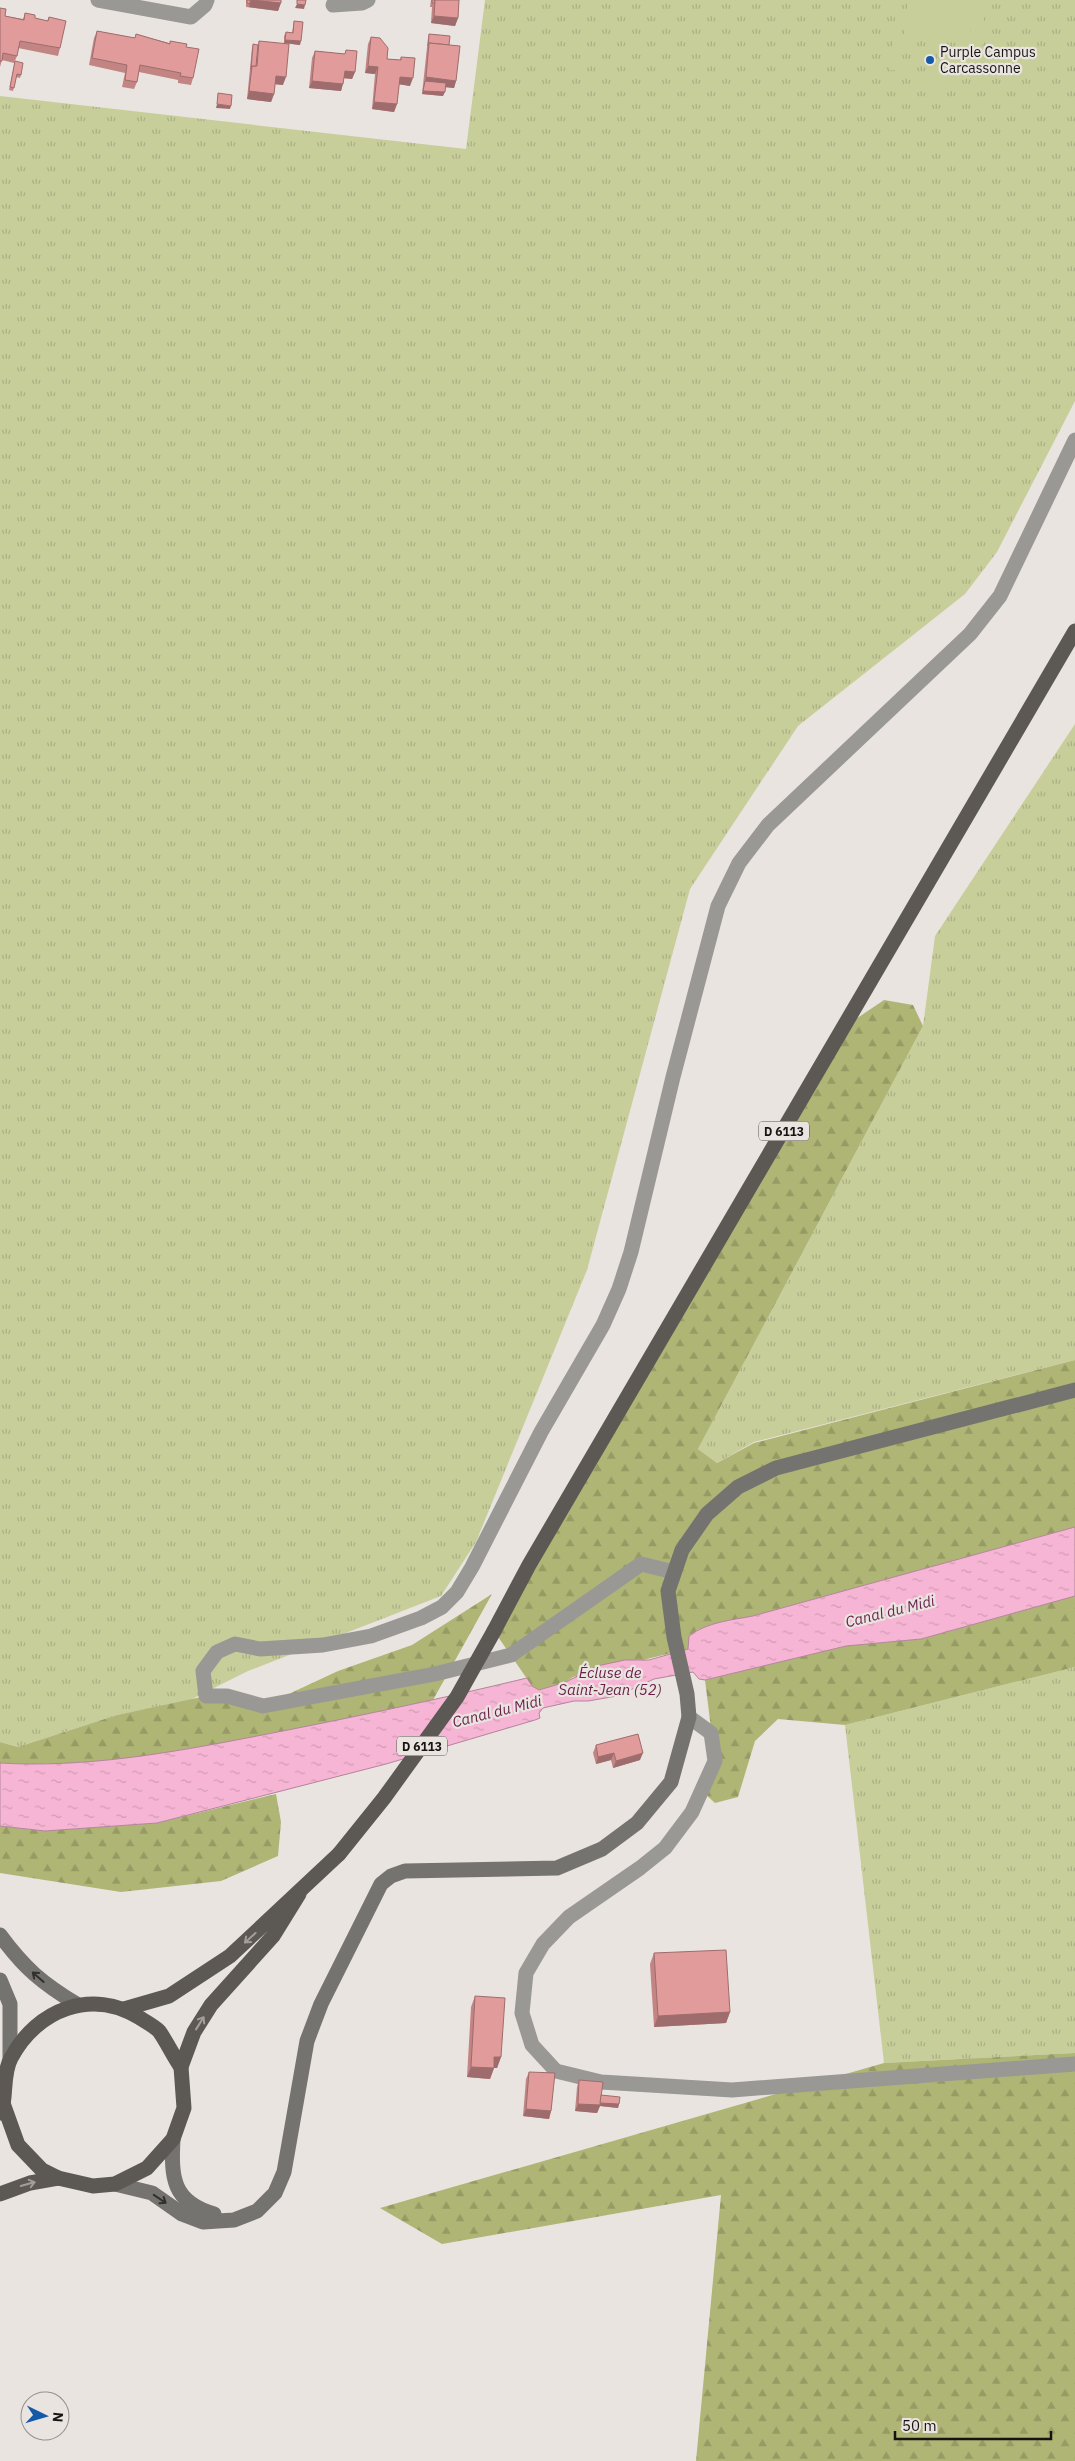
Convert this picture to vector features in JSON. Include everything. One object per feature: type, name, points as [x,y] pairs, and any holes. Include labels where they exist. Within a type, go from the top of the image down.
[{"type":"main road","name":"D 6113","points":[[124,2009],[169,1996],[230,1956],[299,1894],[339,1854],[384,1798],[457,1697],[529,1565],[1075,631]]},
{"type":"main road","name":"D 6113","points":[[180,2067],[194,2032],[211,2005],[273,1936],[299,1894]]},
{"type":"main road","points":[[105,2004],[124,2009],[158,2030],[180,2067],[184,2108],[173,2139],[147,2168],[115,2184],[92,2186],[58,2178],[42,2170],[18,2145],[2,2110],[4,2083],[10,2059],[26,2034],[42,2020],[78,2005],[105,2004]]},
{"type":"main road","points":[[0,2194],[30,2183],[58,2178]]},
{"type":"street","points":[[98,0],[191,17],[207,0]]},
{"type":"street","points":[[333,5],[362,4],[368,0]]},
{"type":"street","points":[[674,1572],[641,1564],[511,1655],[435,1674],[263,1706],[227,1696],[206,1696],[203,1671],[216,1652],[235,1644],[260,1649],[323,1645],[371,1636],[421,1618],[442,1606],[457,1592],[472,1567],[541,1432],[603,1325],[619,1289],[631,1252],[673,1077],[718,906],[739,863],[768,825],[970,634],[982,619],[1000,596],[1075,440]]},
{"type":"street","points":[[115,2184],[152,2193],[182,2214],[203,2222],[234,2220],[257,2211],[275,2193],[284,2172],[307,2041],[321,2004],[381,1884],[392,1876],[405,1871],[558,1868],[602,1849],[637,1823],[671,1782],[689,1717],[687,1694],[674,1637],[668,1591],[682,1550],[707,1514],[738,1487],[776,1468],[1075,1390]]},
{"type":"street","points":[[689,1717],[711,1733],[715,1761],[692,1812],[665,1848],[640,1868],[569,1917],[543,1944],[526,1973],[522,2013],[532,2045],[556,2071],[601,2082],[732,2090],[1075,2064]]},
{"type":"street","points":[[0,1935],[20,1962],[50,1988],[78,2005]]},
{"type":"street","points":[[0,1980],[10,2004],[10,2059]]},
{"type":"street","points":[[173,2139],[173,2173],[181,2196],[196,2209],[234,2220]]},
{"type":"green space","points":[[485,0],[1075,0],[1075,401],[997,552],[965,594],[798,726],[690,889],[587,1270],[476,1542],[441,1596],[248,1671],[190,1700],[117,1715],[18,1747],[0,1742],[0,96],[466,149]]},
{"type":"green space","points":[[897,0],[902,0],[898,38],[900,50],[912,70],[932,78],[954,74],[963,67],[970,57],[975,37],[977,0],[985,0],[980,54],[969,73],[960,81],[949,86],[926,85],[915,80],[905,72],[897,61],[896,70],[890,70]]},
{"type":"green space","points":[[908,0],[973,0],[969,44],[904,38]]},
{"type":"green space","points":[[1075,724],[1075,1360],[754,1442],[717,1463],[698,1449],[923,1026],[935,936]]},
{"type":"green space","points":[[884,1000],[913,1005],[923,1026],[698,1449],[717,1463],[754,1443],[1075,1360],[1075,1527],[697,1630],[688,1649],[573,1677],[566,1682],[539,1690],[532,1686],[494,1631],[844,1027]]},
{"type":"green space","points":[[492,1594],[433,1700],[367,1715],[160,1754],[64,1763],[0,1763],[0,1742],[18,1747],[117,1715],[206,1696],[263,1706],[338,1671],[412,1645]]},
{"type":"green space","points":[[1075,1596],[1075,1667],[845,1725],[778,1719],[755,1741],[738,1797],[715,1803],[702,1791],[715,1761],[705,1680],[846,1646],[921,1639]]},
{"type":"green space","points":[[1075,1667],[1075,2053],[884,2063],[845,1725]]},
{"type":"green space","points":[[276,1794],[281,1822],[278,1856],[221,1881],[121,1892],[0,1873],[0,1826],[45,1831],[157,1823]]},
{"type":"green space","points":[[1075,2053],[1075,2461],[696,2461],[721,2195],[442,2244],[380,2208],[884,2063]]},
{"type":"water","points":[[1075,1527],[1075,1596],[921,1639],[846,1646],[705,1680],[699,1679],[693,1672],[654,1679],[617,1696],[588,1701],[574,1701],[543,1708],[539,1713],[540,1718],[535,1720],[386,1764],[157,1823],[45,1831],[0,1826],[0,1763],[64,1763],[158,1754],[356,1716],[527,1678],[532,1686],[539,1690],[566,1682],[597,1666],[625,1660],[649,1660],[688,1649],[689,1636],[696,1631],[728,1620],[753,1616]]},
{"type":"building","points":[[251,0],[281,0],[281,3]]},
{"type":"building","points":[[297,0],[306,0],[305,5],[297,4]]},
{"type":"building","points":[[435,0],[459,0],[458,18],[434,16]]},
{"type":"building","points":[[0,8],[6,9],[5,16],[24,20],[25,13],[48,21],[49,17],[66,21],[60,48],[20,41],[17,56],[3,53],[2,61],[0,61]]},
{"type":"building","points":[[294,21],[303,22],[301,41],[285,40],[286,32],[293,33]]},
{"type":"building","points":[[97,31],[135,38],[136,34],[170,44],[170,41],[187,44],[186,47],[199,49],[193,78],[180,76],[181,73],[140,65],[137,82],[125,80],[127,65],[92,58]]},
{"type":"building","points":[[429,34],[450,36],[449,45],[429,43],[428,46]]},
{"type":"building","points":[[371,37],[380,38],[388,48],[387,59],[415,58],[413,78],[400,77],[397,104],[374,102],[378,67],[368,66]]},
{"type":"building","points":[[259,41],[289,44],[286,77],[276,76],[274,94],[249,91],[252,66],[257,66]]},
{"type":"building","points":[[429,43],[460,46],[456,81],[426,77]]},
{"type":"building","points":[[253,44],[258,45],[256,66],[252,66],[251,69]]},
{"type":"building","points":[[346,50],[357,51],[355,72],[345,71],[343,84],[312,81],[315,51],[345,54]]},
{"type":"building","points":[[15,61],[23,63],[21,75],[17,74],[14,88],[10,87]]},
{"type":"building","points":[[425,81],[446,83],[445,92],[423,91]]},
{"type":"building","points":[[218,93],[232,95],[231,106],[217,104]]},
{"type":"building","points":[[638,1734],[643,1753],[616,1761],[614,1753],[598,1757],[596,1745]]},
{"type":"building","points":[[726,1950],[730,2012],[658,2016],[654,1953]]},
{"type":"building","points":[[475,1996],[505,1998],[501,2057],[494,2057],[494,2068],[471,2067]]},
{"type":"building","points":[[529,2072],[555,2073],[551,2111],[526,2109]]},
{"type":"building","points":[[579,2080],[603,2082],[600,2105],[578,2104]]},
{"type":"building","points":[[601,2095],[620,2097],[619,2104],[600,2103]]},
{"type":"place","name":"Purple Campus Carcassonne","points":[[930,60]]},
{"type":"water label","name":"Canal du Midi","points":[[890,1611]]},
{"type":"water label","name":"Écluse de Saint-Jean (52)","points":[[610,1680]]},
{"type":"water label","name":"Canal du Midi","points":[[497,1711]]}]
